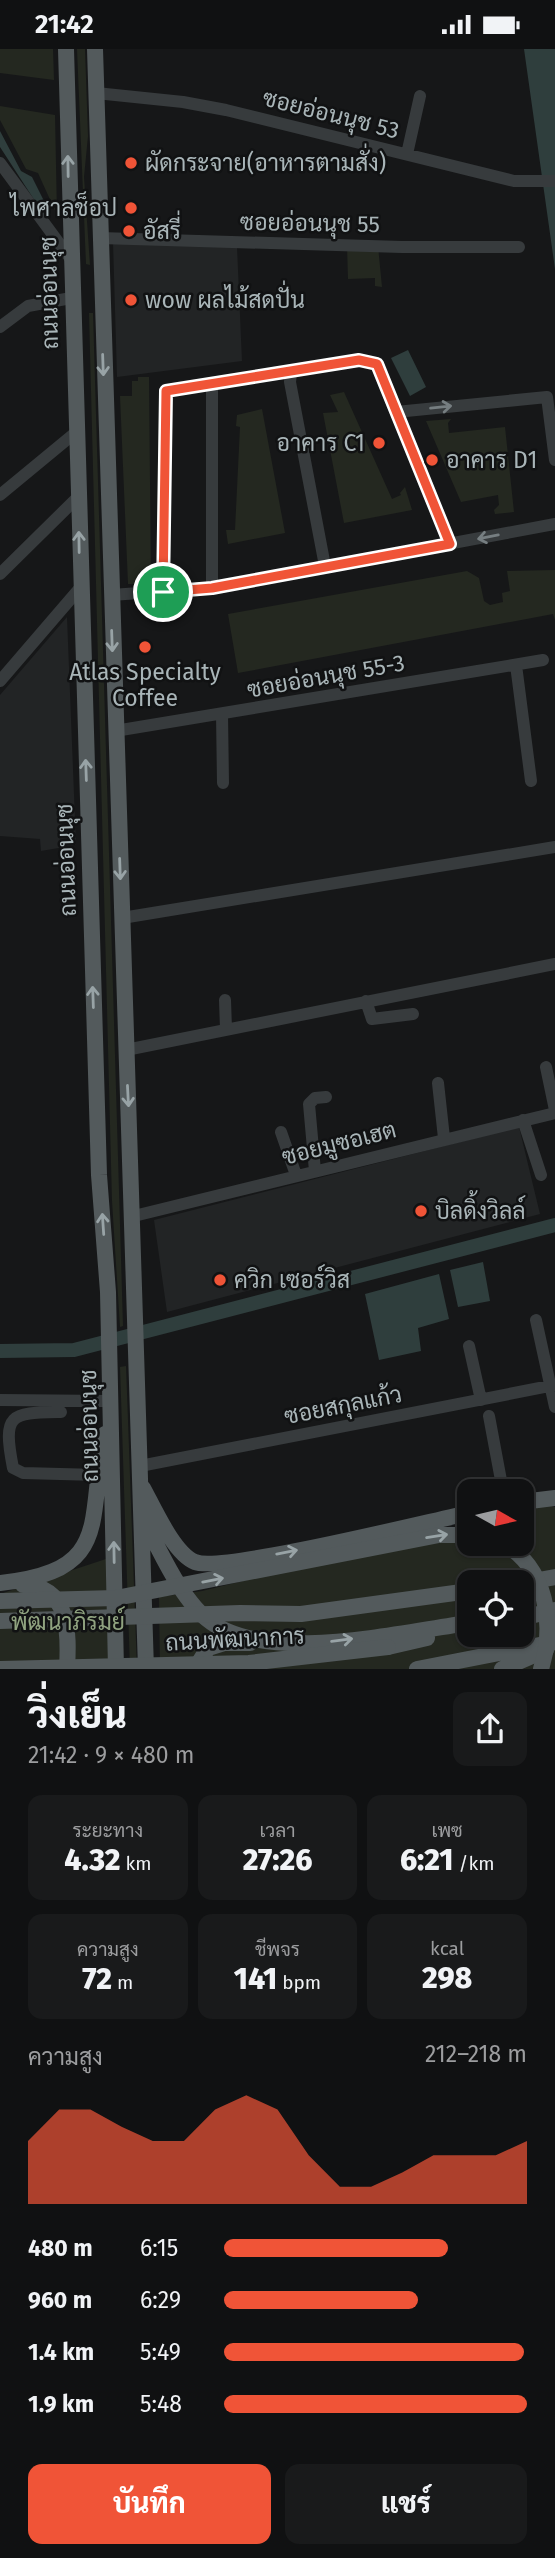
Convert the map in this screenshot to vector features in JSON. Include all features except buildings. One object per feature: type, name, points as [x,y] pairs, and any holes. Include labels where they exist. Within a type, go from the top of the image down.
[{"type":"main road","name":"ถนนอ่อนนุช","points":[[66,49],[71,298],[99,1175],[108,1292],[116,1669]]},
{"type":"main road","points":[[95,49],[115,731],[134,1216],[146,1669]]},
{"type":"main road","points":[[71,298],[101,297]]},
{"type":"main road","points":[[0,1584],[47,1575],[75,1557],[92,1531],[111,1403]]},
{"type":"main road","points":[[141,1483],[184,1555],[202,1564],[256,1557],[457,1515]]},
{"type":"main road","points":[[534,1500],[553,1498]]},
{"type":"main road","points":[[142,1515],[162,1556],[207,1620],[266,1644]]},
{"type":"main road","points":[[0,1601],[116,1598],[439,1535],[457,1535]]},
{"type":"main road","points":[[521,1556],[529,1562],[548,1590],[554,1637],[541,1669]]},
{"type":"main road","points":[[534,1581],[555,1577]]},
{"type":"main road","points":[[0,1584],[35,1585],[46,1588],[57,1598],[67,1637],[67,1669]]},
{"type":"main road","points":[[0,1621],[240,1613],[301,1614],[457,1593]]},
{"type":"main road","points":[[534,1614],[555,1610]]},
{"type":"main road","points":[[195,1669],[208,1648],[224,1643],[308,1644],[457,1625]]},
{"type":"main road","name":"ถนนพัฒนาการ","points":[[0,1669],[249,1663],[388,1647],[457,1632]]},
{"type":"main road","points":[[417,1669],[555,1644]]},
{"type":"main road","points":[[502,1669],[555,1644]]},
{"type":"street","name":"ซอยอ่อนนุช 53","points":[[96,93],[183,102],[226,110],[514,181],[555,181]]},
{"type":"street","points":[[407,154],[420,96]]},
{"type":"street","points":[[0,163],[70,258]]},
{"type":"street","name":"ซอยอ่อนนุช 55","points":[[100,238],[402,247],[519,247]]},
{"type":"street","points":[[0,327],[28,306],[71,298]]},
{"type":"street","points":[[163,592],[166,391],[212,386],[359,360],[377,364],[450,544]]},
{"type":"street","points":[[291,373],[290,382],[326,566]]},
{"type":"street","points":[[212,386],[212,588]]},
{"type":"street","points":[[396,412],[547,397],[555,460]]},
{"type":"street","points":[[0,495],[75,433]]},
{"type":"street","points":[[0,574],[78,497]]},
{"type":"street","points":[[111,595],[212,588],[555,524]]},
{"type":"street","points":[[0,681],[80,588]]},
{"type":"street","name":"ซอยอ่อนนุช 55-3","points":[[115,731],[543,660]]},
{"type":"street","points":[[516,665],[531,781]]},
{"type":"street","points":[[222,714],[223,783]]},
{"type":"street","points":[[122,918],[555,848]]},
{"type":"street","points":[[126,1050],[555,964]]},
{"type":"street","points":[[225,1000],[226,1029]]},
{"type":"street","points":[[366,1001],[372,1019],[413,1014]]},
{"type":"street","points":[[547,1067],[555,1111]]},
{"type":"street","points":[[438,1083],[444,1138]]},
{"type":"street","points":[[315,1171],[309,1104],[315,1098],[326,1097]]},
{"type":"street","name":"ซอยมูซอเฮต","points":[[134,1216],[555,1111]]},
{"type":"street","points":[[523,1120],[541,1175]]},
{"type":"street","points":[[281,1132],[296,1175]]},
{"type":"street","points":[[536,1320],[555,1407]]},
{"type":"street","points":[[469,1346],[481,1400]]},
{"type":"street","name":"ซอยสกุลแก้ว","points":[[140,1466],[552,1386]]},
{"type":"street","points":[[0,1401],[111,1403]]},
{"type":"street","points":[[61,1412],[20,1413],[14,1416],[9,1424],[13,1468],[23,1473],[99,1475]]},
{"type":"street","points":[[489,1416],[501,1479]]},
{"type":"shaded area","points":[[524,49],[555,49],[555,269]]},
{"type":"shaded area","points":[[0,131],[21,171],[32,177],[51,215],[46,218],[0,147]]},
{"type":"shaded area","points":[[113,242],[237,247],[242,361],[117,377]]},
{"type":"shaded area","points":[[408,350],[426,387],[410,396],[391,358]]},
{"type":"shaded area","points":[[67,617],[76,845],[41,851],[40,839],[0,836],[0,695]]},
{"type":"shaded area","points":[[519,1127],[540,1214],[167,1312],[154,1220]]},
{"type":"shaded area","points":[[483,1262],[490,1301],[458,1307],[450,1270]]},
{"type":"shaded area","points":[[439,1274],[449,1319],[418,1328],[421,1351],[379,1360],[365,1294]]},
{"type":"green space","points":[[0,49],[53,49],[54,80],[0,73]]},
{"type":"green space","points":[[77,49],[85,49],[88,136],[84,177],[90,265],[86,264]]},
{"type":"green space","points":[[0,106],[55,115],[57,215],[38,173],[26,169],[0,120]]},
{"type":"green space","points":[[347,245],[378,246],[382,287],[375,286],[375,278],[348,279]]},
{"type":"green space","points":[[89,313],[93,313],[123,1326],[120,1327],[112,1201]]},
{"type":"green space","points":[[138,377],[149,377],[151,585],[128,584],[120,396],[132,396],[132,381],[138,381]]},
{"type":"green space","points":[[344,392],[392,499],[401,495],[405,487],[412,510],[344,523],[323,413],[338,412],[330,395]]},
{"type":"green space","points":[[262,409],[285,533],[228,544],[226,530],[235,530],[240,427],[236,426],[237,415]]},
{"type":"green space","points":[[451,419],[448,423],[449,433],[505,427],[514,512],[495,514],[494,510],[499,505],[498,495],[461,502],[426,421]]},
{"type":"green space","points":[[555,570],[555,620],[553,614],[238,673],[228,614],[467,571],[479,578],[484,601],[490,605],[503,602],[502,593],[510,591],[507,571]]},
{"type":"green space","points":[[126,1366],[137,1669],[130,1669],[120,1367]]},
{"type":"green space","points":[[548,1505],[555,1507],[555,1669],[160,1669],[159,1597],[202,1591],[457,1528],[457,1556],[534,1556],[534,1509]]},
{"type":"green space","name":"พัฒนาภิรมย์","points":[[115,1556],[118,1669],[0,1669],[0,1594]]},
{"type":"waterway","points":[[0,1351],[74,1350],[555,1225]]},
{"type":"place","name":"ผัดกระจาย(อาหารตามสั่ง)","points":[[131,163]]},
{"type":"place","name":"ไพศาลช็อป","points":[[131,208]]},
{"type":"place","name":"อัสรี่","points":[[129,231]]},
{"type":"place","name":"wow ผลไม้สดปั่น","points":[[131,300]]},
{"type":"place","name":"อาคาร C1","points":[[379,443]]},
{"type":"place","name":"อาคาร D1","points":[[432,460]]},
{"type":"place","name":"Atlas Specialty Coffee","points":[[145,647]]},
{"type":"place","name":"บิลดิ้งวิลล์","points":[[421,1211]]},
{"type":"place","name":"ควิก เซอร์วิส","points":[[220,1280]]},
{"type":"route","points":[[359,360],[377,364],[450,544],[212,588],[163,592],[166,391],[212,386],[359,360]]}]
